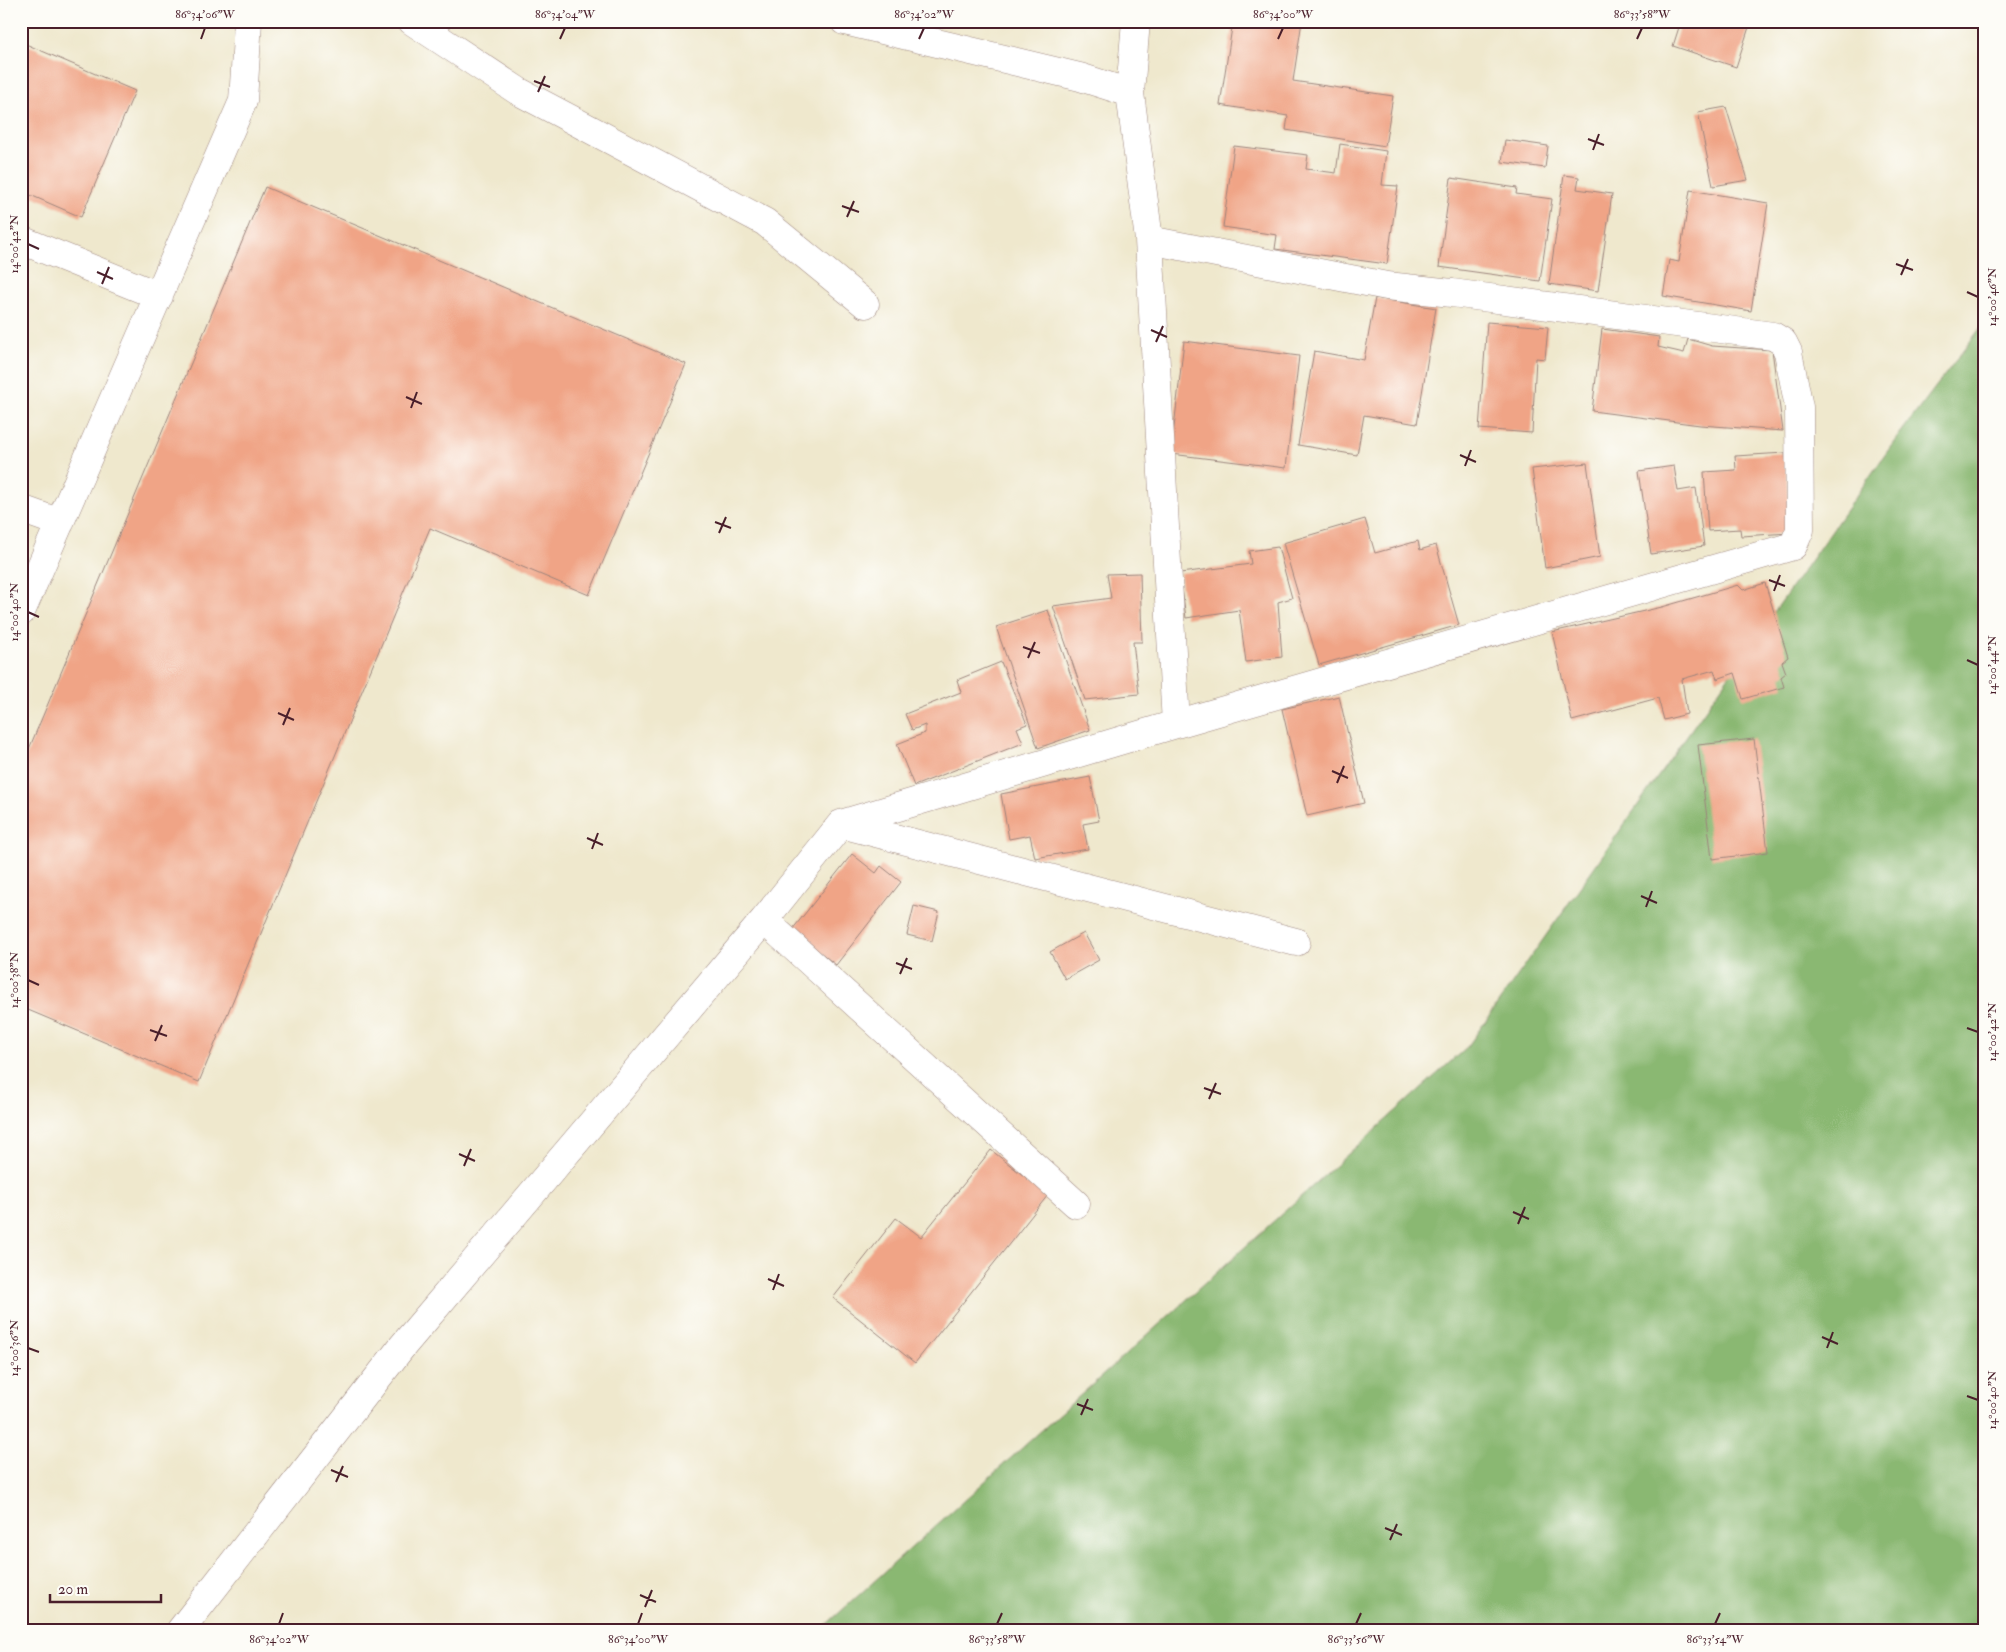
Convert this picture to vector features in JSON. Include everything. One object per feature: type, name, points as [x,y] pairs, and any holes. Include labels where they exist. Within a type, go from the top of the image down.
[{"type":"street","points":[[21,612],[243,101],[248,21]]},
{"type":"street","points":[[412,21],[518,91],[765,222],[865,304]]},
{"type":"street","points":[[844,21],[1080,77],[1130,93]]},
{"type":"street","points":[[1136,21],[1130,93],[1149,240],[1176,724]]},
{"type":"street","points":[[21,240],[158,296]]},
{"type":"street","points":[[180,1631],[401,1348],[764,920],[842,824],[1176,724],[1793,546],[1800,530],[1799,407],[1788,352],[1783,342],[1774,336],[1461,294],[1387,286],[1149,240]]},
{"type":"street","points":[[21,509],[60,523]]},
{"type":"street","points":[[842,824],[1296,942]]},
{"type":"street","points":[[764,920],[1076,1204]]},
{"type":"green space","points":[[1985,322],[1985,1631],[819,1631],[1468,1046],[1899,435]]},
{"type":"building","points":[[1233,21],[1302,21],[1293,81],[1393,96],[1385,146],[1286,130],[1288,116],[1220,105]]},
{"type":"building","points":[[1681,21],[1751,21],[1736,67],[1673,46]]},
{"type":"building","points":[[21,42],[135,91],[81,217],[21,191]]},
{"type":"building","points":[[1726,107],[1748,180],[1713,186],[1698,112]]},
{"type":"building","points":[[1505,140],[1548,146],[1545,168],[1502,162]]},
{"type":"building","points":[[1340,144],[1386,151],[1382,185],[1398,186],[1387,264],[1275,249],[1277,235],[1223,227],[1234,146],[1308,155],[1306,169],[1336,173]]},
{"type":"building","points":[[1564,175],[1579,177],[1577,189],[1612,194],[1598,291],[1549,284]]},
{"type":"building","points":[[1451,178],[1517,188],[1516,194],[1552,199],[1540,281],[1439,267]]},
{"type":"building","points":[[265,187],[686,364],[589,595],[430,528],[199,1082],[21,1007],[21,768]]},
{"type":"building","points":[[1690,190],[1768,203],[1751,311],[1663,296],[1669,260],[1679,262]]},
{"type":"building","points":[[1375,298],[1436,308],[1417,424],[1364,415],[1357,455],[1298,445],[1314,351],[1364,360]]},
{"type":"building","points":[[1487,322],[1548,327],[1545,359],[1536,358],[1532,433],[1479,429]]},
{"type":"building","points":[[1602,329],[1659,337],[1658,347],[1684,353],[1688,339],[1712,346],[1772,350],[1783,431],[1700,425],[1592,411]]},
{"type":"building","points":[[1184,341],[1299,356],[1286,468],[1171,454]]},
{"type":"building","points":[[1785,453],[1790,533],[1741,536],[1740,529],[1708,531],[1704,472],[1736,470],[1735,456]]},
{"type":"building","points":[[1587,463],[1600,557],[1545,568],[1532,469]]},
{"type":"building","points":[[1674,466],[1678,491],[1696,488],[1704,546],[1651,554],[1639,471]]},
{"type":"building","points":[[1365,519],[1375,553],[1418,541],[1420,550],[1436,545],[1459,625],[1319,665],[1283,543]]},
{"type":"building","points":[[1278,547],[1292,598],[1278,602],[1282,657],[1246,662],[1239,610],[1186,618],[1180,573],[1251,564],[1249,551]]},
{"type":"building","points":[[1140,573],[1142,642],[1133,642],[1139,694],[1085,700],[1053,606],[1111,598],[1107,574]]},
{"type":"building","points":[[1765,583],[1788,657],[1782,662],[1786,673],[1781,677],[1784,687],[1743,699],[1735,673],[1717,679],[1714,670],[1682,679],[1687,714],[1664,720],[1658,698],[1572,721],[1552,632],[1662,607],[1738,585],[1743,590]]},
{"type":"building","points":[[1048,610],[1090,730],[1038,748],[996,627]]},
{"type":"building","points":[[1001,662],[1027,724],[1017,728],[1023,743],[914,786],[897,744],[925,733],[925,725],[912,730],[905,714],[961,692],[957,680]]},
{"type":"building","points":[[1339,696],[1364,803],[1307,816],[1282,709]]},
{"type":"building","points":[[1754,739],[1768,852],[1712,859],[1698,745]]},
{"type":"building","points":[[1090,777],[1099,821],[1083,824],[1088,849],[1035,858],[1030,835],[1009,839],[1001,794]]},
{"type":"building","points":[[852,854],[876,873],[881,866],[901,882],[836,965],[792,930]]},
{"type":"building","points":[[914,906],[939,912],[932,941],[907,935]]},
{"type":"building","points":[[1084,933],[1099,960],[1065,979],[1050,952]]},
{"type":"building","points":[[991,1150],[1048,1195],[915,1363],[833,1298],[896,1218],[921,1237]]}]
